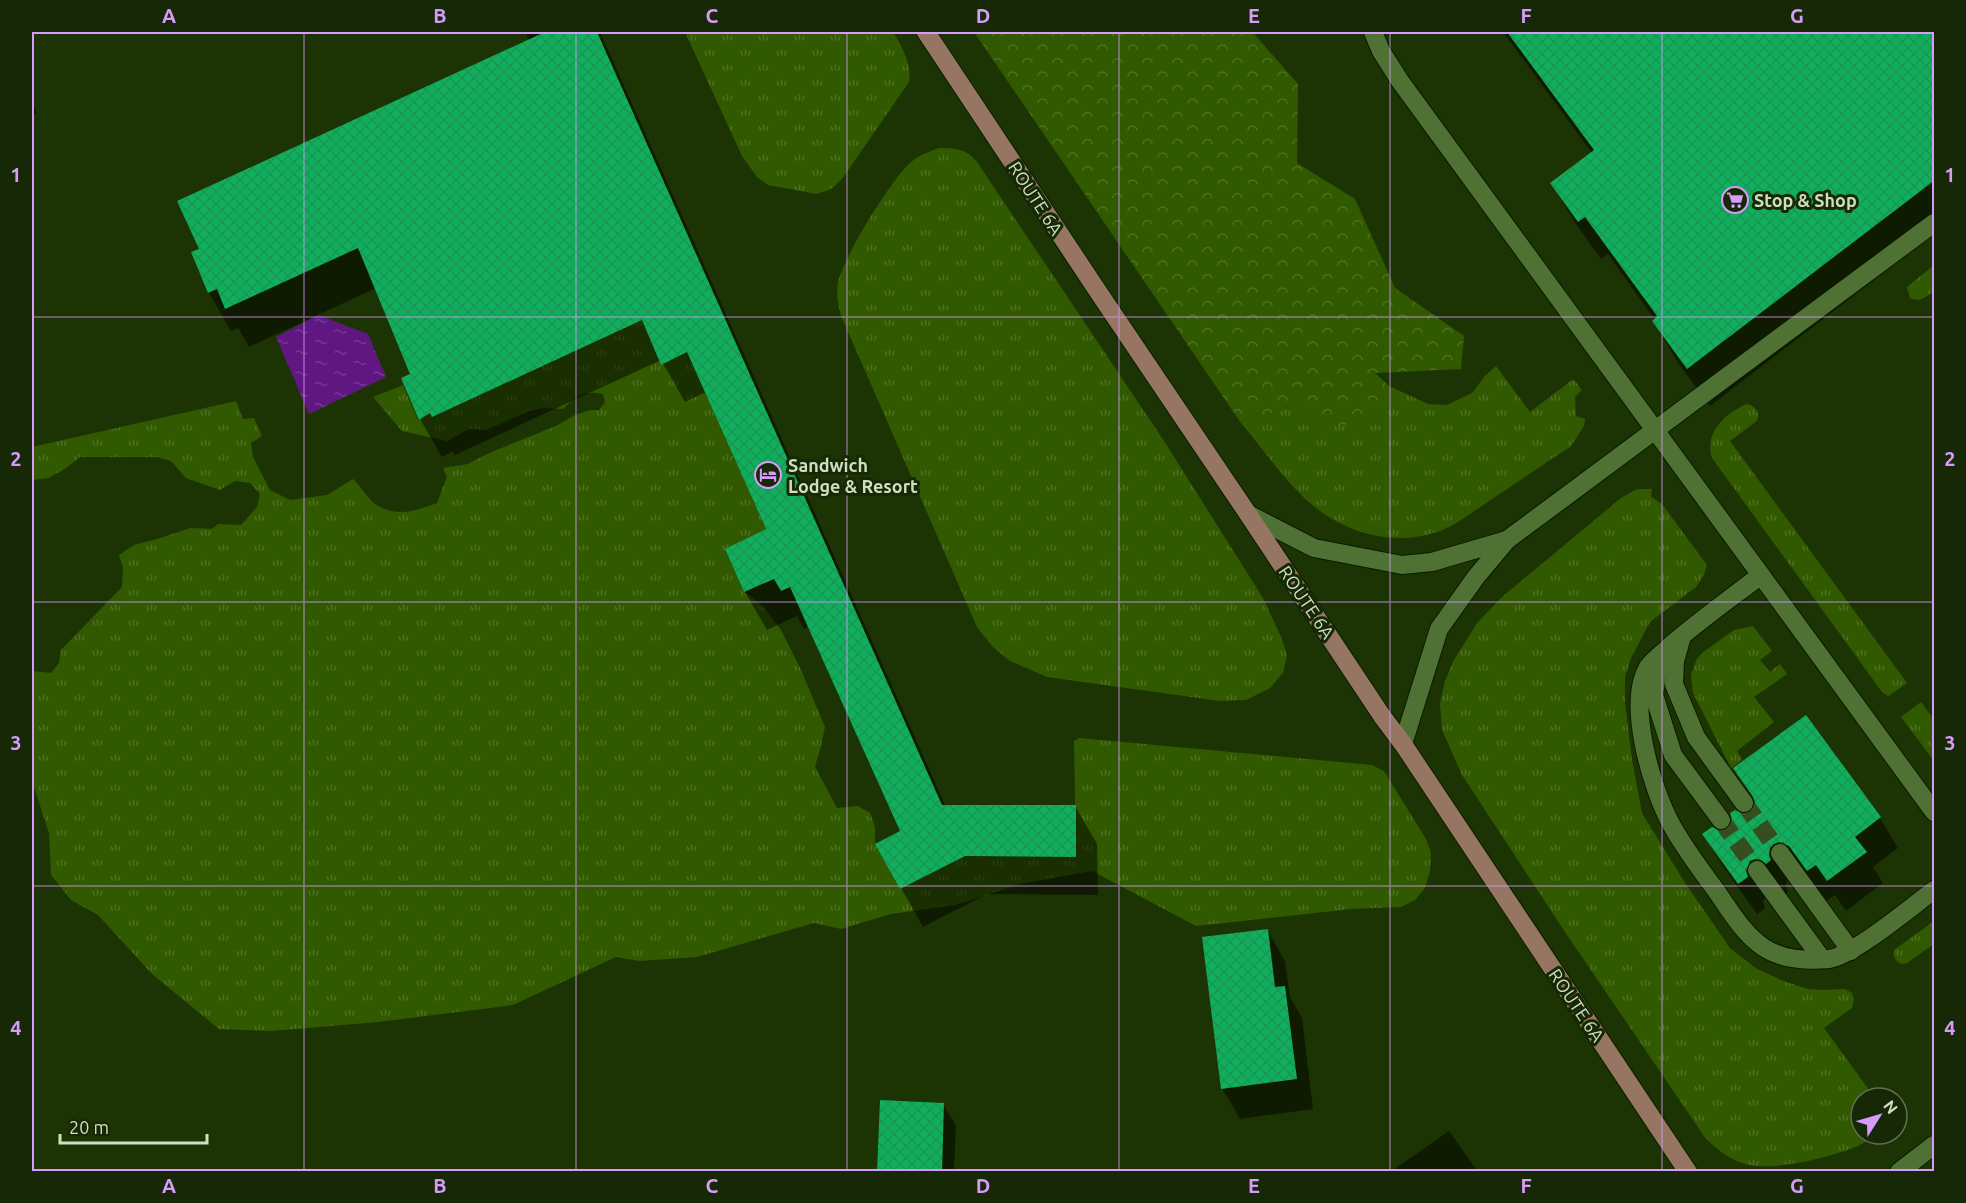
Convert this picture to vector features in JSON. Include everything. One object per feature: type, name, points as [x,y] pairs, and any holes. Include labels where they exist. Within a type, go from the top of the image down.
[{"type":"main road","name":"ROUTE 6A","points":[[926,32],[1688,1172]]},
{"type":"lane","points":[[1373,32],[1381,51],[1400,81],[1935,812]]},
{"type":"lane","points":[[1403,744],[1439,629],[1476,577],[1507,540],[1935,223]]},
{"type":"lane","points":[[1248,514],[1314,548],[1402,565],[1432,562],[1507,540]]},
{"type":"lane","points":[[1761,575],[1659,656],[1649,666],[1640,687],[1641,719],[1647,764],[1670,822],[1680,840],[1745,931],[1765,948],[1784,957],[1822,959],[1841,957],[1935,890]]},
{"type":"lane","points":[[1682,636],[1675,661],[1674,684],[1696,737],[1744,803]]},
{"type":"lane","points":[[1659,656],[1654,695],[1673,755],[1721,820]]},
{"type":"lane","points":[[1780,853],[1853,949]]},
{"type":"lane","points":[[1757,870],[1822,959]]},
{"type":"lane","points":[[1899,1172],[1935,1146]]},
{"type":"green space","points":[[685,32],[893,32],[908,62],[909,82],[842,179],[831,189],[817,194],[768,185],[757,177],[742,156]]},
{"type":"green space","points":[[974,32],[1255,32],[1255,35],[1298,84],[1297,163],[1355,199],[1395,288],[1464,336],[1461,369],[1375,373],[1389,386],[1377,412],[1355,425],[1323,425],[1290,402],[1278,413],[1251,415],[1241,423]]},
{"type":"green space","points":[[939,148],[960,150],[969,154],[977,162],[1166,444],[1263,598],[1282,639],[1287,656],[1283,673],[1270,688],[1246,700],[1220,701],[1047,677],[1010,661],[993,647],[977,627],[842,318],[837,296],[838,282],[849,255],[891,185],[913,160]]},
{"type":"green space","points":[[1934,265],[1934,291],[1920,300],[1910,298],[1907,287]]},
{"type":"green space","points":[[642,320],[661,364],[687,352],[766,529],[725,550],[744,592],[762,605],[781,630],[825,727],[815,767],[837,808],[858,806],[870,813],[875,827],[875,844],[900,889],[924,877],[914,856],[1076,857],[1074,741],[1079,738],[1372,765],[1384,771],[1426,839],[1431,853],[1430,871],[1425,888],[1415,900],[1401,907],[1351,909],[1196,926],[1092,871],[1020,884],[955,905],[891,914],[841,929],[814,923],[697,957],[639,961],[616,957],[513,1005],[378,1022],[271,1031],[219,1029],[152,974],[98,915],[71,900],[51,875],[49,833],[32,781],[32,671],[51,673],[59,663],[61,650],[122,587],[123,568],[119,555],[134,545],[190,528],[212,529],[218,524],[241,525],[257,507],[260,494],[250,483],[235,481],[220,490],[186,478],[171,461],[157,457],[80,457],[49,478],[32,480],[32,447],[236,401],[243,419],[254,418],[262,436],[251,443],[253,457],[270,490],[290,500],[327,495],[353,479],[375,504],[390,511],[413,511],[437,503],[447,477],[443,468],[468,464],[556,426],[575,415],[590,410],[599,410],[605,402],[603,394],[586,393],[572,400],[563,409],[544,408],[529,411],[486,430],[469,429],[447,441],[402,431],[373,397],[403,385],[418,420],[430,413],[432,417]]},
{"type":"green space","points":[[1496,366],[1530,412],[1572,380],[1575,381],[1582,390],[1575,397],[1576,416],[1585,419],[1584,426],[1571,446],[1458,522],[1440,531],[1421,536],[1401,538],[1362,532],[1326,515],[1291,484],[1241,423],[1251,415],[1278,413],[1290,402],[1323,425],[1389,386],[1428,404],[1447,405],[1472,393]]},
{"type":"green space","points":[[1747,404],[1757,410],[1757,421],[1730,441],[1907,683],[1888,696],[1882,692],[1712,458],[1711,440],[1718,425],[1724,418]]},
{"type":"green space","points":[[1637,489],[1652,489],[1651,497],[1662,504],[1707,565],[1696,587],[1650,622],[1631,658],[1625,677],[1625,703],[1632,760],[1642,813],[1685,883],[1730,948],[1757,969],[1786,982],[1808,989],[1845,989],[1852,993],[1854,1000],[1852,1008],[1824,1028],[1866,1086],[1849,1086],[1849,1146],[1858,1146],[1833,1155],[1786,1165],[1757,1166],[1734,1160],[1706,1139],[1565,932],[1462,775],[1442,730],[1440,704],[1445,681],[1454,660],[1477,623],[1502,597],[1621,498]]},
{"type":"green space","points":[[1753,626],[1772,651],[1760,660],[1770,672],[1780,664],[1787,674],[1754,697],[1774,722],[1737,751],[1742,760],[1731,768],[1693,693],[1691,674],[1702,653],[1734,630]]},
{"type":"green space","points":[[1921,702],[1934,720],[1934,761],[1901,717]]},
{"type":"green space","points":[[1934,921],[1934,944],[1907,963],[1901,964],[1897,961],[1894,950]]},
{"type":"water","points":[[318,315],[368,334],[386,377],[309,414],[276,337]]},
{"type":"building","name":"Sandwich Lodge & Resort","points":[[545,32],[597,32],[942,805],[1076,805],[1076,857],[965,856],[900,889],[875,844],[900,831],[790,587],[781,591],[774,579],[744,592],[725,549],[766,529],[687,352],[661,365],[642,320],[432,417],[430,413],[419,420],[401,378],[410,374],[358,248],[225,309],[217,289],[208,293],[191,252],[199,249],[177,201]]},
{"type":"building","name":"Stop & Shop","points":[[1507,32],[1935,32],[1935,180],[1687,369],[1652,321],[1657,316],[1585,217],[1578,222],[1550,183],[1594,150]]},
{"type":"building","points":[[1806,715],[1881,817],[1855,837],[1867,852],[1827,881],[1816,865],[1807,871],[1789,846],[1779,842],[1770,848],[1771,860],[1766,864],[1761,860],[1750,861],[1746,871],[1748,877],[1738,884],[1702,834],[1712,827],[1722,831],[1728,829],[1732,819],[1730,813],[1735,810],[1745,814],[1751,812],[1755,802],[1753,797],[1733,768]]},
{"type":"building","points":[[1268,929],[1275,987],[1285,986],[1297,1079],[1221,1089],[1202,937]]},
{"type":"building","points":[[880,1100],[944,1103],[942,1172],[877,1172]]},
{"type":"tunnel","points":[[1744,803],[1780,853]]},
{"type":"tunnel","points":[[1721,820],[1757,870]]},
{"type":"place","name":"Stop & Shop","points":[[1735,200]]},
{"type":"place","name":"Sandwich Lodge & Resort","points":[[768,475]]}]
